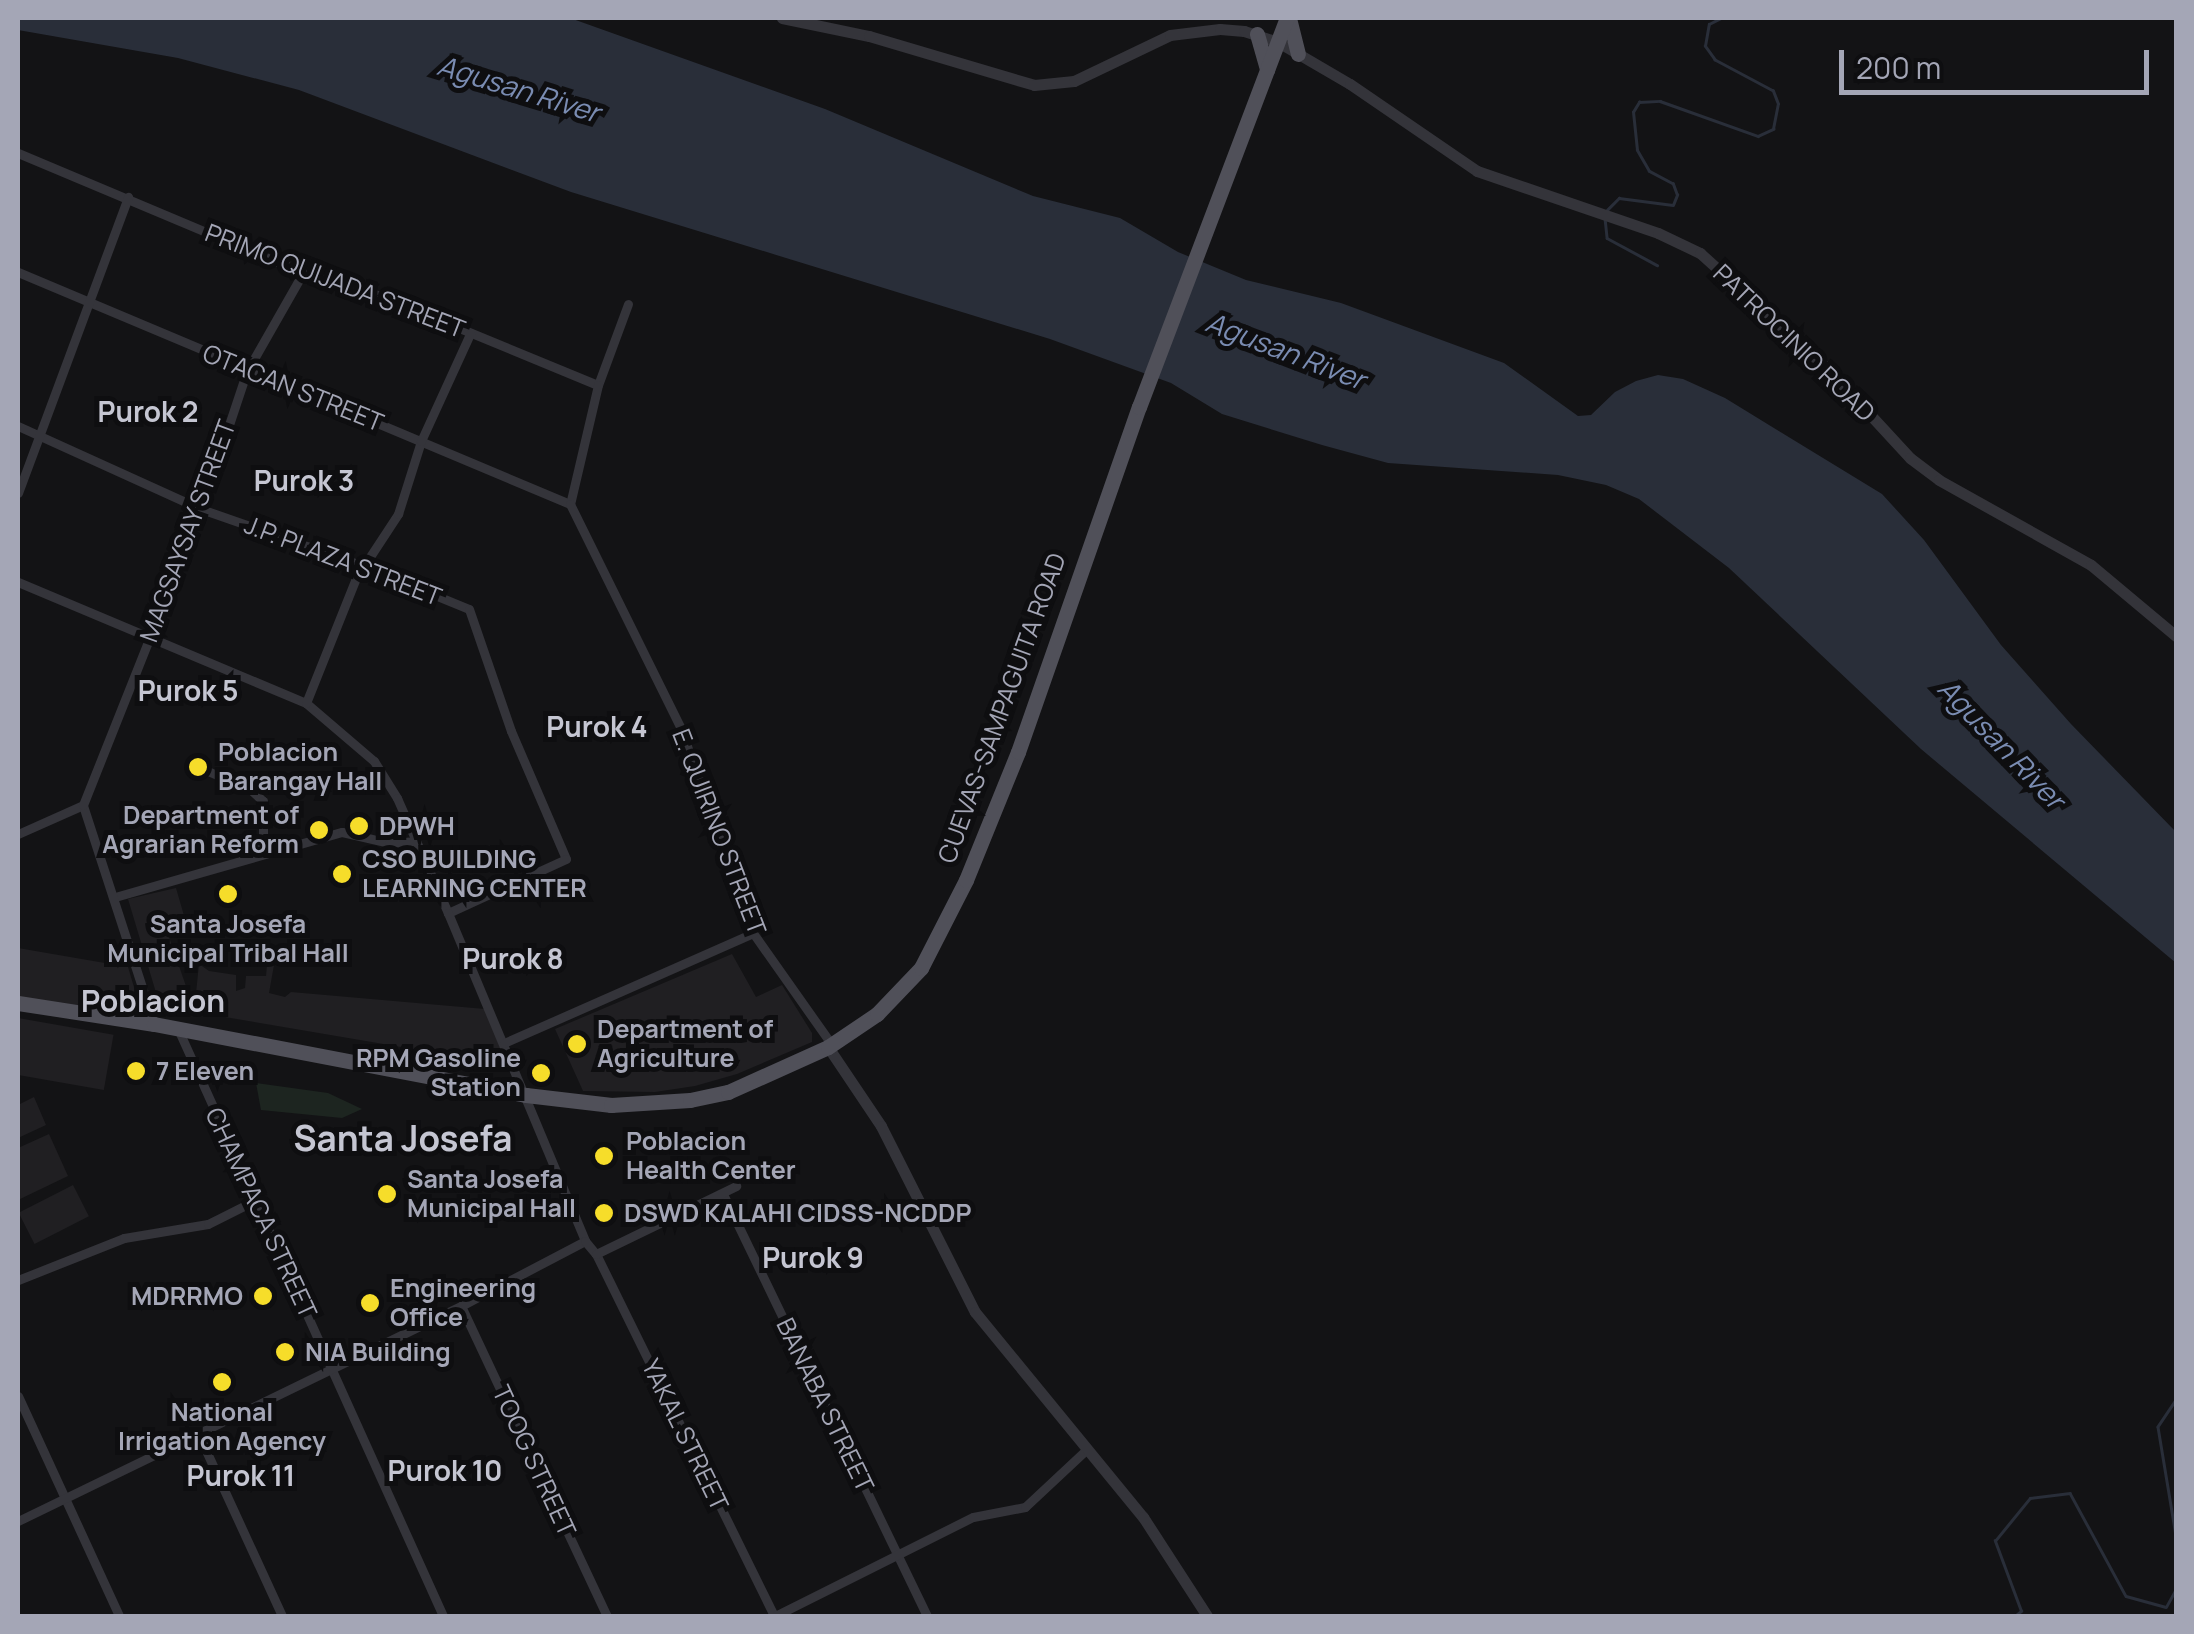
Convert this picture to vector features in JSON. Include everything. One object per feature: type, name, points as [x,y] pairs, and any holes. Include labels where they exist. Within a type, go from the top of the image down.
[{"type":"main road","points":[[1287,18],[1298,54],[1268,69],[1258,34],[1287,18]]},
{"type":"main road","name":"CUEVAS-SAMPAGUITA ROAD","points":[[18,1003],[154,1024],[526,1095],[611,1104],[690,1100],[759,1081],[830,1046],[876,1014],[912,980],[960,893],[1018,752],[1139,407],[1287,18]]},
{"type":"street","name":"PATROCINIO ROAD","points":[[782,18],[870,36],[1034,85],[1074,81],[1170,35],[1220,29],[1258,34],[1278,42],[1477,171],[1658,233],[1700,253],[1815,356],[1910,458],[1939,480],[2091,565],[2176,636]]},
{"type":"street","name":"PRIMO QUIJADA STREET","points":[[18,153],[302,273],[384,297],[598,385]]},
{"type":"street","points":[[18,492],[128,197]]},
{"type":"street","name":"OTACAN STREET","points":[[18,272],[570,504]]},
{"type":"street","name":"MAGSAYSAY STREET","points":[[83,805],[202,509],[247,371],[302,273]]},
{"type":"street","points":[[570,504],[598,385],[628,304]]},
{"type":"street","points":[[306,703],[364,566],[398,514],[422,441],[470,334]]},
{"type":"street","name":"J.P. PLAZA STREET","points":[[18,426],[202,509],[364,566],[469,610],[511,730],[566,860],[448,913]]},
{"type":"street","name":"E. QUIRINO STREET","points":[[570,504],[681,729],[754,933],[830,1046]]},
{"type":"street","points":[[18,582],[306,703],[374,761],[417,841],[585,1240],[461,1306],[18,1521]]},
{"type":"street","points":[[210,772],[251,790],[263,800],[263,836],[258,852],[250,858]]},
{"type":"street","points":[[18,834],[83,805],[154,1024]]},
{"type":"street","points":[[115,897],[342,832],[390,843],[417,841]]},
{"type":"street","points":[[504,1043],[754,933]]},
{"type":"street","name":"CHAMPACA STREET","points":[[178,1029],[252,1202],[332,1368],[443,1616]]},
{"type":"street","points":[[830,1046],[881,1126],[974,1312],[1143,1517],[1208,1616]]},
{"type":"street","points":[[596,1254],[736,1186]]},
{"type":"street","name":"BANABA STREET","points":[[723,1194],[927,1616]]},
{"type":"street","points":[[18,1280],[124,1238],[208,1224],[252,1202]]},
{"type":"street","name":"YAKAL STREET","points":[[585,1240],[596,1254],[774,1616]]},
{"type":"street","name":"TOOG STREET","points":[[461,1306],[607,1616]]},
{"type":"street","points":[[18,1396],[119,1616]]},
{"type":"street","points":[[197,1431],[282,1616]]},
{"type":"street","points":[[774,1616],[973,1517],[1024,1507],[1087,1449]]},
{"type":"shaded area","points":[[176,888],[185,919],[176,922],[179,933],[169,937],[188,992],[196,993],[199,964],[209,971],[236,975],[236,991],[245,988],[246,976],[266,976],[267,965],[274,965],[269,993],[285,997],[291,992],[485,1009],[507,1065],[160,1006],[128,899]]},
{"type":"shaded area","points":[[18,948],[128,967],[144,1021],[18,1000]]},
{"type":"shaded area","points":[[732,954],[756,997],[782,985],[812,1033],[812,1042],[737,1074],[695,1086],[655,1092],[583,1091],[555,1029]]},
{"type":"shaded area","points":[[18,1018],[114,1035],[104,1090],[18,1075]]},
{"type":"shaded area","points":[[256,1083],[328,1093],[362,1109],[342,1118],[261,1110]]},
{"type":"shaded area","points":[[34,1097],[46,1125],[18,1138],[18,1105]]},
{"type":"shaded area","points":[[49,1134],[68,1176],[18,1200],[18,1148]]},
{"type":"shaded area","points":[[73,1185],[89,1216],[35,1244],[19,1213]]},
{"type":"water","name":"Agusan River","points":[[18,18],[570,18],[825,109],[1033,196],[1120,218],[1178,252],[1246,280],[1341,303],[1504,363],[1578,416],[1591,415],[1615,392],[1636,381],[1658,375],[1683,379],[1725,398],[1882,494],[1924,540],[2001,645],[2176,832],[2176,963],[1921,749],[1729,568],[1639,499],[1606,485],[1558,475],[1388,463],[1322,445],[1222,414],[1171,383],[1050,339],[571,192],[299,90],[178,58],[18,30]]},
{"type":"waterway","points":[[1607,210],[1619,198],[1673,205],[1677,195],[1673,184],[1649,171],[1637,150],[1633,112],[1639,102],[1660,101],[1758,136],[1773,129],[1778,104],[1773,91],[1715,60],[1705,46],[1709,24],[1721,18]]},
{"type":"waterway","points":[[1743,18],[1799,18]]},
{"type":"waterway","points":[[1605,218],[1607,238],[1657,265]]},
{"type":"waterway","points":[[2176,1400],[2158,1427],[2176,1536]]},
{"type":"waterway","points":[[2015,1616],[2021,1611],[1995,1541],[2030,1498],[2070,1493],[2126,1596],[2166,1607],[2176,1589]]},
{"type":"place","name":"Poblacion Barangay Hall","points":[[198,767]]},
{"type":"place","name":"DPWH","points":[[359,826]]},
{"type":"place","name":"Department of Agrarian Reform","points":[[319,830]]},
{"type":"place","name":"CSO BUILDING LEARNING CENTER","points":[[342,874]]},
{"type":"place","name":"Santa Josefa Municipal Tribal Hall","points":[[228,894]]},
{"type":"place","name":"Department of Agriculture","points":[[577,1044]]},
{"type":"place","name":"7 Eleven","points":[[136,1071]]},
{"type":"place","name":"RPM Gasoline Station","points":[[541,1073]]},
{"type":"place","name":"Poblacion Health Center","points":[[604,1156]]},
{"type":"place","name":"Santa Josefa Municipal Hall","points":[[387,1194]]},
{"type":"place","name":"DSWD KALAHI CIDSS-NCDDP","points":[[604,1213]]},
{"type":"place","name":"MDRRMO","points":[[263,1296]]},
{"type":"place","name":"Engineering Office","points":[[370,1303]]},
{"type":"place","name":"NIA Building","points":[[285,1352]]},
{"type":"place","name":"National Irrigation Agency","points":[[222,1382]]},
{"type":"district","name":"Purok 2","points":[[148,411]]},
{"type":"district","name":"Purok 3","points":[[304,480]]},
{"type":"district","name":"Purok 5","points":[[188,690]]},
{"type":"district","name":"Purok 4","points":[[597,726]]},
{"type":"district","name":"Purok 8","points":[[513,958]]},
{"type":"district","name":"Poblacion","points":[[153,1001]]},
{"type":"district","name":"Santa Josefa","points":[[403,1138]]},
{"type":"district","name":"Purok 9","points":[[813,1257]]},
{"type":"district","name":"Purok 10","points":[[445,1470]]},
{"type":"district","name":"Purok 11","points":[[241,1475]]}]
